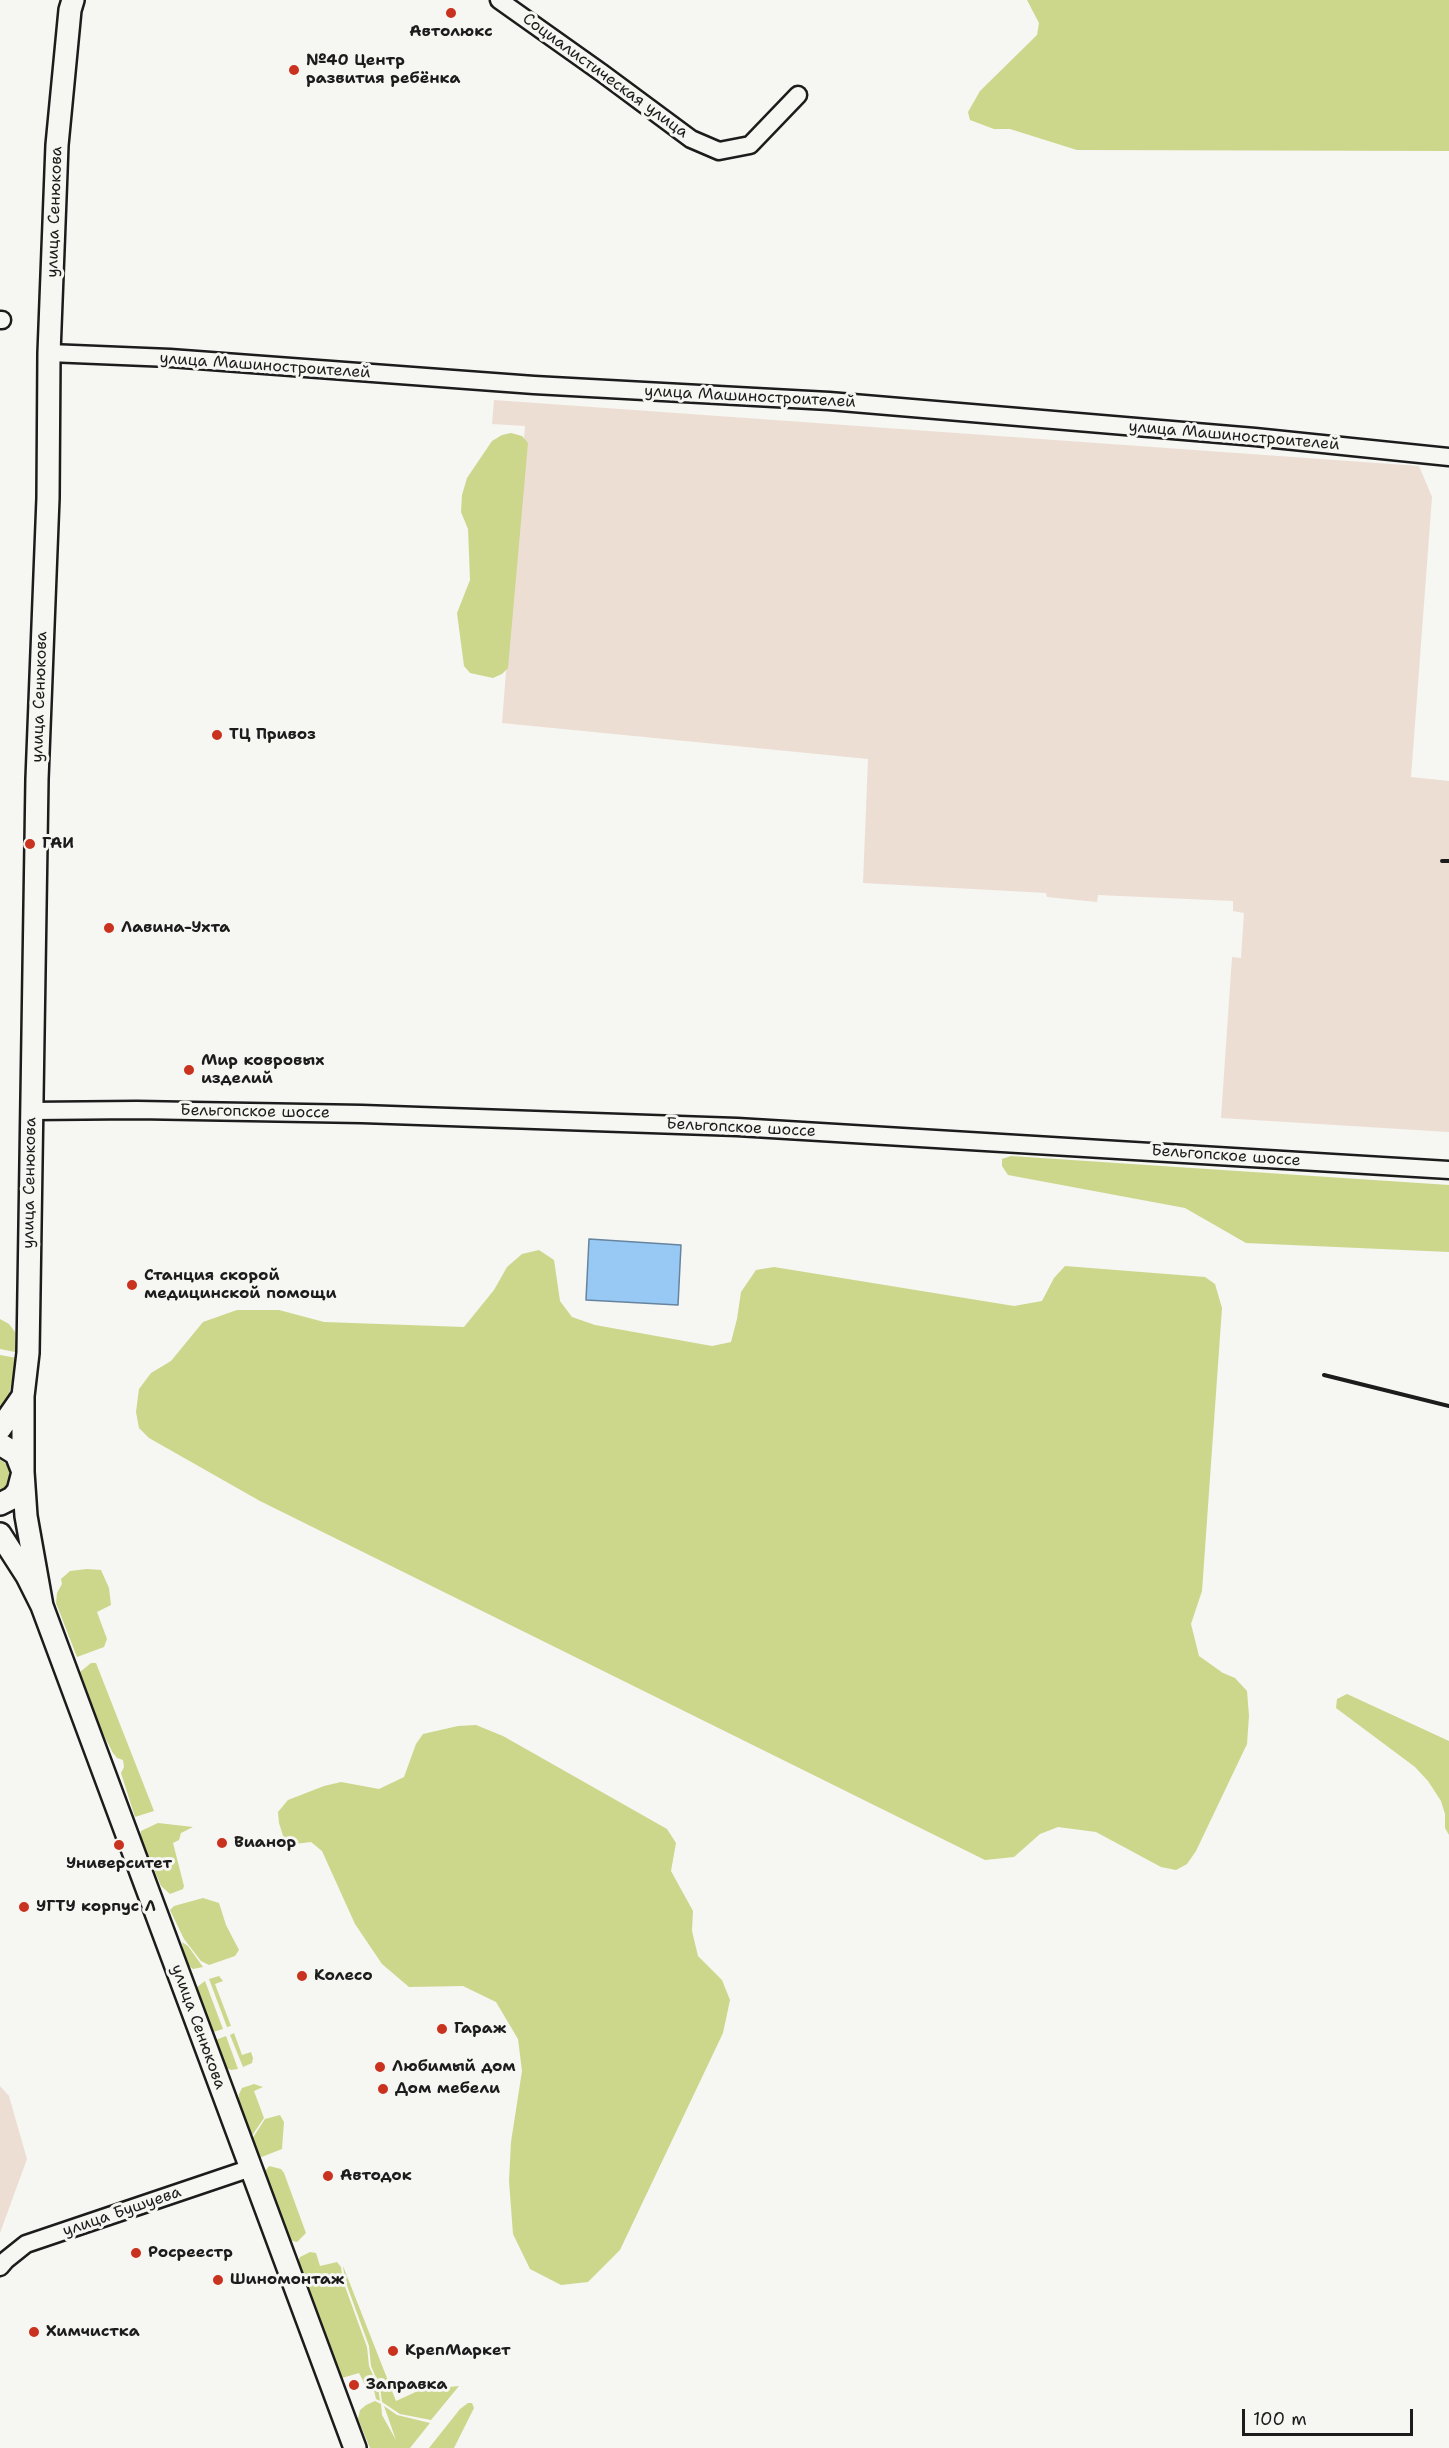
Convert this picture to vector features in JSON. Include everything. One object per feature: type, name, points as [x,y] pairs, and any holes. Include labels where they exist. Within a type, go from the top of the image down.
[{"type":"main road","name":"улица Сенюкова","points":[[42,1606],[26,1516],[23,1472],[23,1396],[28,1353],[37,789],[48,498],[49,353],[58,122],[73,0]]},
{"type":"main road","name":"улица Сенюкова","points":[[0,1429],[23,1396]]},
{"type":"main road","points":[[0,1444],[16,1454],[23,1472]]},
{"type":"main road","name":"улица Сенюкова","points":[[0,1504],[12,1498],[18,1491],[23,1472]]},
{"type":"main road","name":"улица Сенюкова","points":[[0,1534],[21,1566],[42,1606],[355,2448]]},
{"type":"street","name":"Социалистическая улица","points":[[499,0],[603,73],[691,139],[719,151],[750,145],[798,95]]},
{"type":"street","name":"улица Машиностроителей","points":[[49,353],[170,358],[534,385],[852,403],[1254,437],[1449,457]]},
{"type":"street","name":"Бельгопское шоссе","points":[[31,1111],[137,1110],[350,1114],[737,1127],[1449,1170]]},
{"type":"street","name":"улица Бушуева","points":[[0,2267],[6,2259],[26,2244],[250,2168]]},
{"type":"shaded area","points":[[494,400],[1419,466],[1432,497],[1411,777],[1449,781],[1449,1132],[1221,1118],[1232,957],[1241,958],[1244,913],[1233,911],[1233,901],[1098,895],[1097,902],[1047,897],[1046,893],[863,883],[868,759],[502,723],[525,426],[492,424]]},
{"type":"shaded area","points":[[0,2086],[9,2096],[27,2159],[0,2233]]},
{"type":"green space","points":[[1027,0],[1449,0],[1449,151],[1077,150],[1010,129],[994,129],[970,120],[968,112],[980,91],[1037,35],[1039,23]]},
{"type":"green space","points":[[511,433],[522,436],[528,443],[508,668],[493,678],[470,673],[464,666],[457,613],[470,580],[468,529],[461,512],[462,495],[467,478],[492,441]]},
{"type":"green space","points":[[1011,1156],[1449,1185],[1449,1252],[1246,1243],[1185,1208],[1008,1175],[1002,1166],[1002,1159]]},
{"type":"green space","points":[[539,1250],[554,1260],[560,1301],[572,1317],[595,1325],[712,1346],[731,1342],[741,1292],[756,1270],[774,1267],[1014,1306],[1042,1301],[1054,1278],[1065,1266],[1205,1277],[1215,1284],[1222,1308],[1202,1591],[1191,1624],[1199,1656],[1223,1673],[1235,1678],[1247,1691],[1249,1716],[1247,1744],[1196,1851],[1187,1864],[1176,1870],[1161,1867],[1096,1832],[1058,1827],[1040,1834],[1014,1857],[985,1860],[260,1501],[149,1438],[139,1428],[136,1412],[139,1389],[151,1373],[171,1361],[203,1322],[237,1310],[279,1310],[324,1322],[464,1327],[494,1290],[507,1267],[522,1254]]},
{"type":"green space","points":[[0,1319],[9,1324],[15,1332],[15,1352],[0,1349]]},
{"type":"green space","points":[[0,1355],[17,1358],[9,1395],[0,1414]]},
{"type":"green space","points":[[0,1459],[8,1466],[10,1475],[8,1484],[0,1492]]},
{"type":"green space","points":[[101,1570],[109,1588],[111,1605],[97,1612],[107,1639],[104,1647],[77,1657],[56,1603],[57,1593],[62,1584],[61,1579],[70,1571]]},
{"type":"green space","points":[[91,1663],[96,1663],[154,1811],[135,1817],[121,1773],[124,1767],[123,1760],[117,1758],[113,1753],[101,1730],[80,1672]]},
{"type":"green space","points":[[1347,1694],[1449,1741],[1449,1835],[1445,1828],[1445,1814],[1441,1801],[1428,1781],[1415,1767],[1336,1708],[1337,1699]]},
{"type":"green space","points":[[476,1725],[503,1736],[667,1829],[676,1843],[671,1871],[693,1911],[692,1931],[698,1956],[722,1980],[730,2000],[723,2033],[620,2250],[588,2282],[561,2285],[530,2269],[513,2234],[509,2181],[511,2142],[522,2071],[518,2039],[496,2002],[463,1986],[409,1987],[382,1964],[355,1924],[322,1851],[311,1842],[286,1845],[279,1823],[278,1812],[288,1800],[341,1782],[379,1789],[404,1777],[416,1744],[423,1734],[458,1726]]},
{"type":"green space","points":[[158,1823],[193,1827],[181,1833],[179,1840],[173,1843],[184,1886],[183,1889],[170,1894],[161,1886],[140,1836],[141,1831]]},
{"type":"green space","points":[[203,1898],[219,1903],[226,1925],[239,1950],[235,1956],[209,1965],[201,1961],[184,1939],[170,1910],[174,1906]]},
{"type":"green space","points":[[182,1942],[188,1946],[203,1967],[193,1969],[185,1963]]},
{"type":"green space","points":[[219,1976],[223,1981],[215,1984],[231,2026],[227,2027],[209,1979]]},
{"type":"green space","points":[[205,1981],[223,2029],[210,2033],[196,1996],[197,1987]]},
{"type":"green space","points":[[234,2033],[242,2055],[251,2052],[253,2058],[252,2063],[243,2067],[230,2035]]},
{"type":"green space","points":[[226,2036],[238,2069],[231,2070],[222,2066],[213,2041]]},
{"type":"green space","points":[[254,2084],[263,2087],[254,2091],[264,2118],[251,2137],[238,2105],[242,2088]]},
{"type":"green space","points":[[280,2115],[284,2122],[282,2149],[259,2158],[252,2139],[265,2119]]},
{"type":"green space","points":[[269,2166],[281,2169],[284,2173],[306,2233],[297,2242],[289,2240],[263,2174]]},
{"type":"green space","points":[[310,2252],[316,2253],[320,2266],[337,2262],[341,2267],[343,2281],[367,2347],[369,2366],[378,2387],[380,2401],[376,2399],[373,2386],[367,2389],[359,2373],[342,2378],[297,2263],[300,2257]]},
{"type":"green space","points":[[343,2266],[396,2401],[420,2390],[459,2386],[431,2420],[400,2414],[382,2402],[380,2387],[371,2366],[369,2346],[345,2280]]},
{"type":"green space","points":[[375,2401],[381,2404],[382,2415],[396,2440],[384,2406],[397,2415],[430,2423],[410,2448],[370,2448],[358,2419],[360,2410]]},
{"type":"green space","points":[[472,2403],[474,2408],[454,2448],[429,2448],[460,2409]]},
{"type":"water","points":[[589,1239],[681,1245],[678,1305],[586,1300]]},
{"type":"railway","points":[[1442,861],[1449,861]]},
{"type":"railway","points":[[1324,1375],[1449,1406]]},
{"type":"place","name":"Автолюкс","points":[[451,13]]},
{"type":"place","name":"№40 Центр развития ребёнка","points":[[294,70]]},
{"type":"place","name":"ТЦ Привоз","points":[[217,735]]},
{"type":"place","name":"ГАИ","points":[[30,844]]},
{"type":"place","name":"Лавина-Ухта","points":[[109,928]]},
{"type":"place","name":"Мир ковровых изделий","points":[[189,1070]]},
{"type":"place","name":"Станция скорой медицинской помощи","points":[[132,1285]]},
{"type":"place","name":"Вианор","points":[[222,1843]]},
{"type":"place","name":"Университет","points":[[119,1845]]},
{"type":"place","name":"УГТУ корпус Л","points":[[24,1907]]},
{"type":"place","name":"Колесо","points":[[302,1976]]},
{"type":"place","name":"Гараж","points":[[442,2029]]},
{"type":"place","name":"Любимый дом","points":[[380,2067]]},
{"type":"place","name":"Дом мебели","points":[[383,2089]]},
{"type":"place","name":"Автодок","points":[[328,2176]]},
{"type":"place","name":"Росреестр","points":[[136,2253]]},
{"type":"place","name":"Шиномонтаж","points":[[218,2280]]},
{"type":"place","name":"Химчистка","points":[[34,2332]]},
{"type":"place","name":"КрепМаркет","points":[[393,2351]]},
{"type":"place","name":"Заправка","points":[[354,2385]]}]
